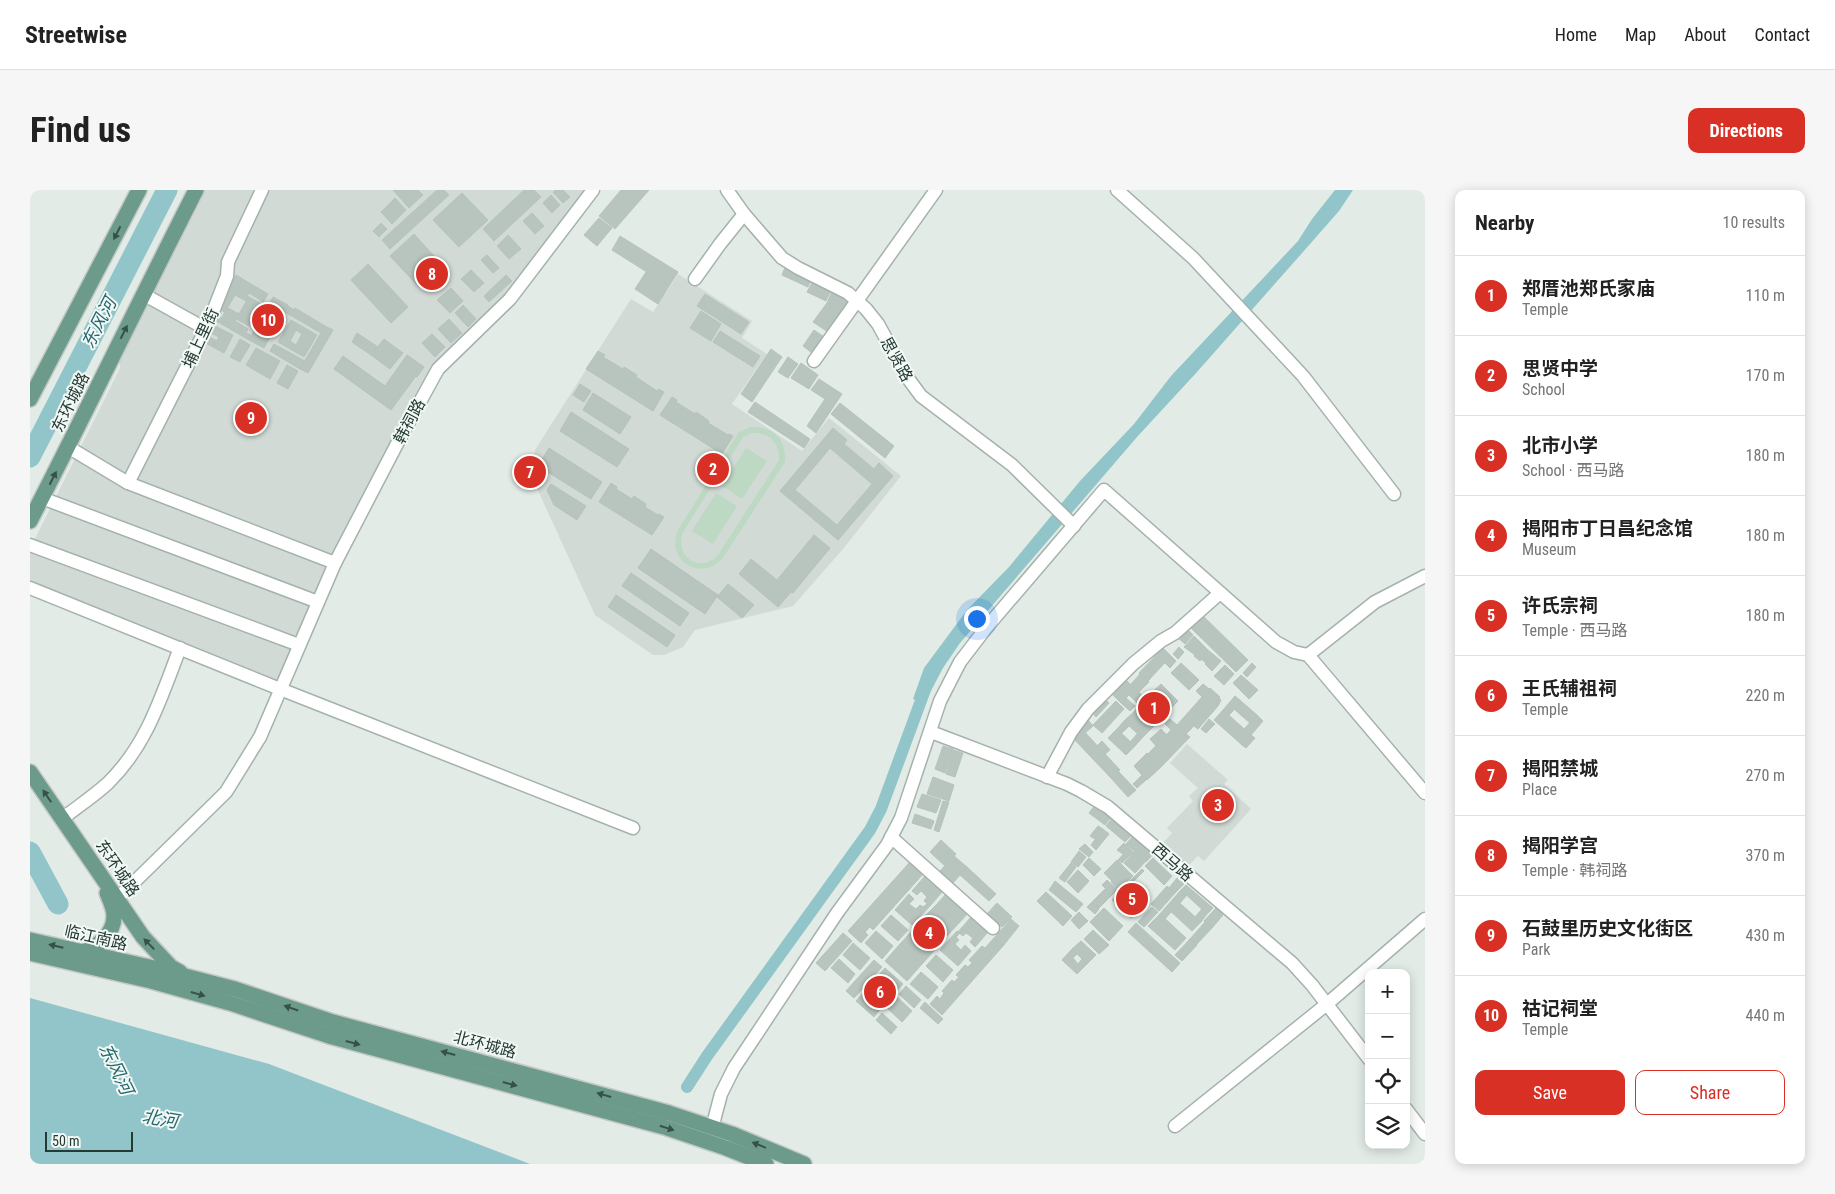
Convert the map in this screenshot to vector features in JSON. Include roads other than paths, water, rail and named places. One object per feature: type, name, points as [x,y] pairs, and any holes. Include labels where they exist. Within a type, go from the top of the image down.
[{"type":"main road","points":[[30,399],[139,190]]},
{"type":"main road","name":"东环城路","points":[[30,522],[196,190]]},
{"type":"main road","name":"东环城路","points":[[30,772],[143,937],[171,967],[185,976]]},
{"type":"main road","points":[[64,961],[84,952],[104,939],[109,932],[113,920],[113,912],[101,875]]},
{"type":"main road","name":"临江南路","points":[[30,940],[84,952],[153,974]]},
{"type":"main road","name":"临江南路","points":[[30,953],[64,961],[153,974]]},
{"type":"main road","name":"北环城路","points":[[153,974],[185,976],[235,989],[333,1022],[669,1113],[804,1164]]},
{"type":"main road","name":"北环城路","points":[[153,974],[230,1003],[329,1036],[664,1127],[766,1164]]},
{"type":"street","name":"埔上里街","points":[[128,483],[206,329],[227,276],[228,262],[262,190]]},
{"type":"street","name":"韩祠路","points":[[117,899],[226,792],[260,737],[335,563],[438,369],[510,300],[593,190]]},
{"type":"street","name":"思贤路","points":[[726,190],[782,258],[848,293],[857,300],[878,324],[907,377],[921,396],[1012,465],[1072,524]]},
{"type":"street","points":[[814,361],[936,190]]},
{"type":"street","points":[[1117,190],[1193,258],[1303,376],[1394,494]]},
{"type":"street","points":[[695,279],[744,214]]},
{"type":"street","points":[[143,294],[206,329]]},
{"type":"street","points":[[68,447],[128,483],[335,563]]},
{"type":"street","points":[[712,1128],[720,1094],[734,1068],[837,914],[892,837],[901,818],[940,701],[960,662],[1072,524],[1104,490],[1280,646],[1308,655],[1425,793]]},
{"type":"street","points":[[42,498],[318,602]]},
{"type":"street","points":[[30,545],[299,646]]},
{"type":"street","points":[[1308,655],[1375,602],[1425,576]]},
{"type":"street","points":[[30,588],[280,689],[634,828]]},
{"type":"street","points":[[1047,777],[1070,732],[1088,710],[1133,664],[1175,633],[1220,593]]},
{"type":"street","points":[[62,819],[108,783],[133,754],[151,723],[180,648]]},
{"type":"street","name":"西马路","points":[[931,732],[1088,794],[1121,817],[1198,884],[1273,945],[1302,974],[1365,1054]]},
{"type":"street","points":[[892,837],[993,928]]},
{"type":"street","points":[[1175,1126],[1327,1004],[1425,919]]},
{"type":"street","points":[[1410,1114],[1425,1134]]},
{"type":"water","points":[[1335,190],[1353,190],[1339,211],[1137,437],[960,643],[943,668],[924,704],[913,699],[924,668],[967,610],[1009,567],[1080,481],[1134,424],[1171,376],[1298,241],[1312,219]]},
{"type":"water","name":"北河","points":[[30,998],[269,1064],[530,1164],[30,1164]]},
{"type":"waterway","name":"东风河","points":[[30,457],[167,190]]},
{"type":"waterway","points":[[687,1087],[707,1056],[870,830],[881,809],[926,687]]},
{"type":"waterway","name":"东风河","points":[[30,852],[58,904]]},
{"type":"place","name":"揭阳学宫","points":[[432,274]]},
{"type":"place","name":"祜记祠堂","points":[[268,320]]},
{"type":"place","name":"石鼓里历史文化街区","points":[[251,418]]},
{"type":"place","name":"思贤中学","points":[[713,469]]},
{"type":"place","name":"揭阳禁城","points":[[530,472]]},
{"type":"place","name":"郑厝池郑氏家庙","points":[[1154,708]]},
{"type":"place","name":"北市小学","points":[[1218,805]]},
{"type":"place","name":"许氏宗祠","points":[[1132,899]]},
{"type":"place","name":"揭阳市丁日昌纪念馆","points":[[929,933]]},
{"type":"place","name":"王氏辅祖祠","points":[[880,992]]}]
